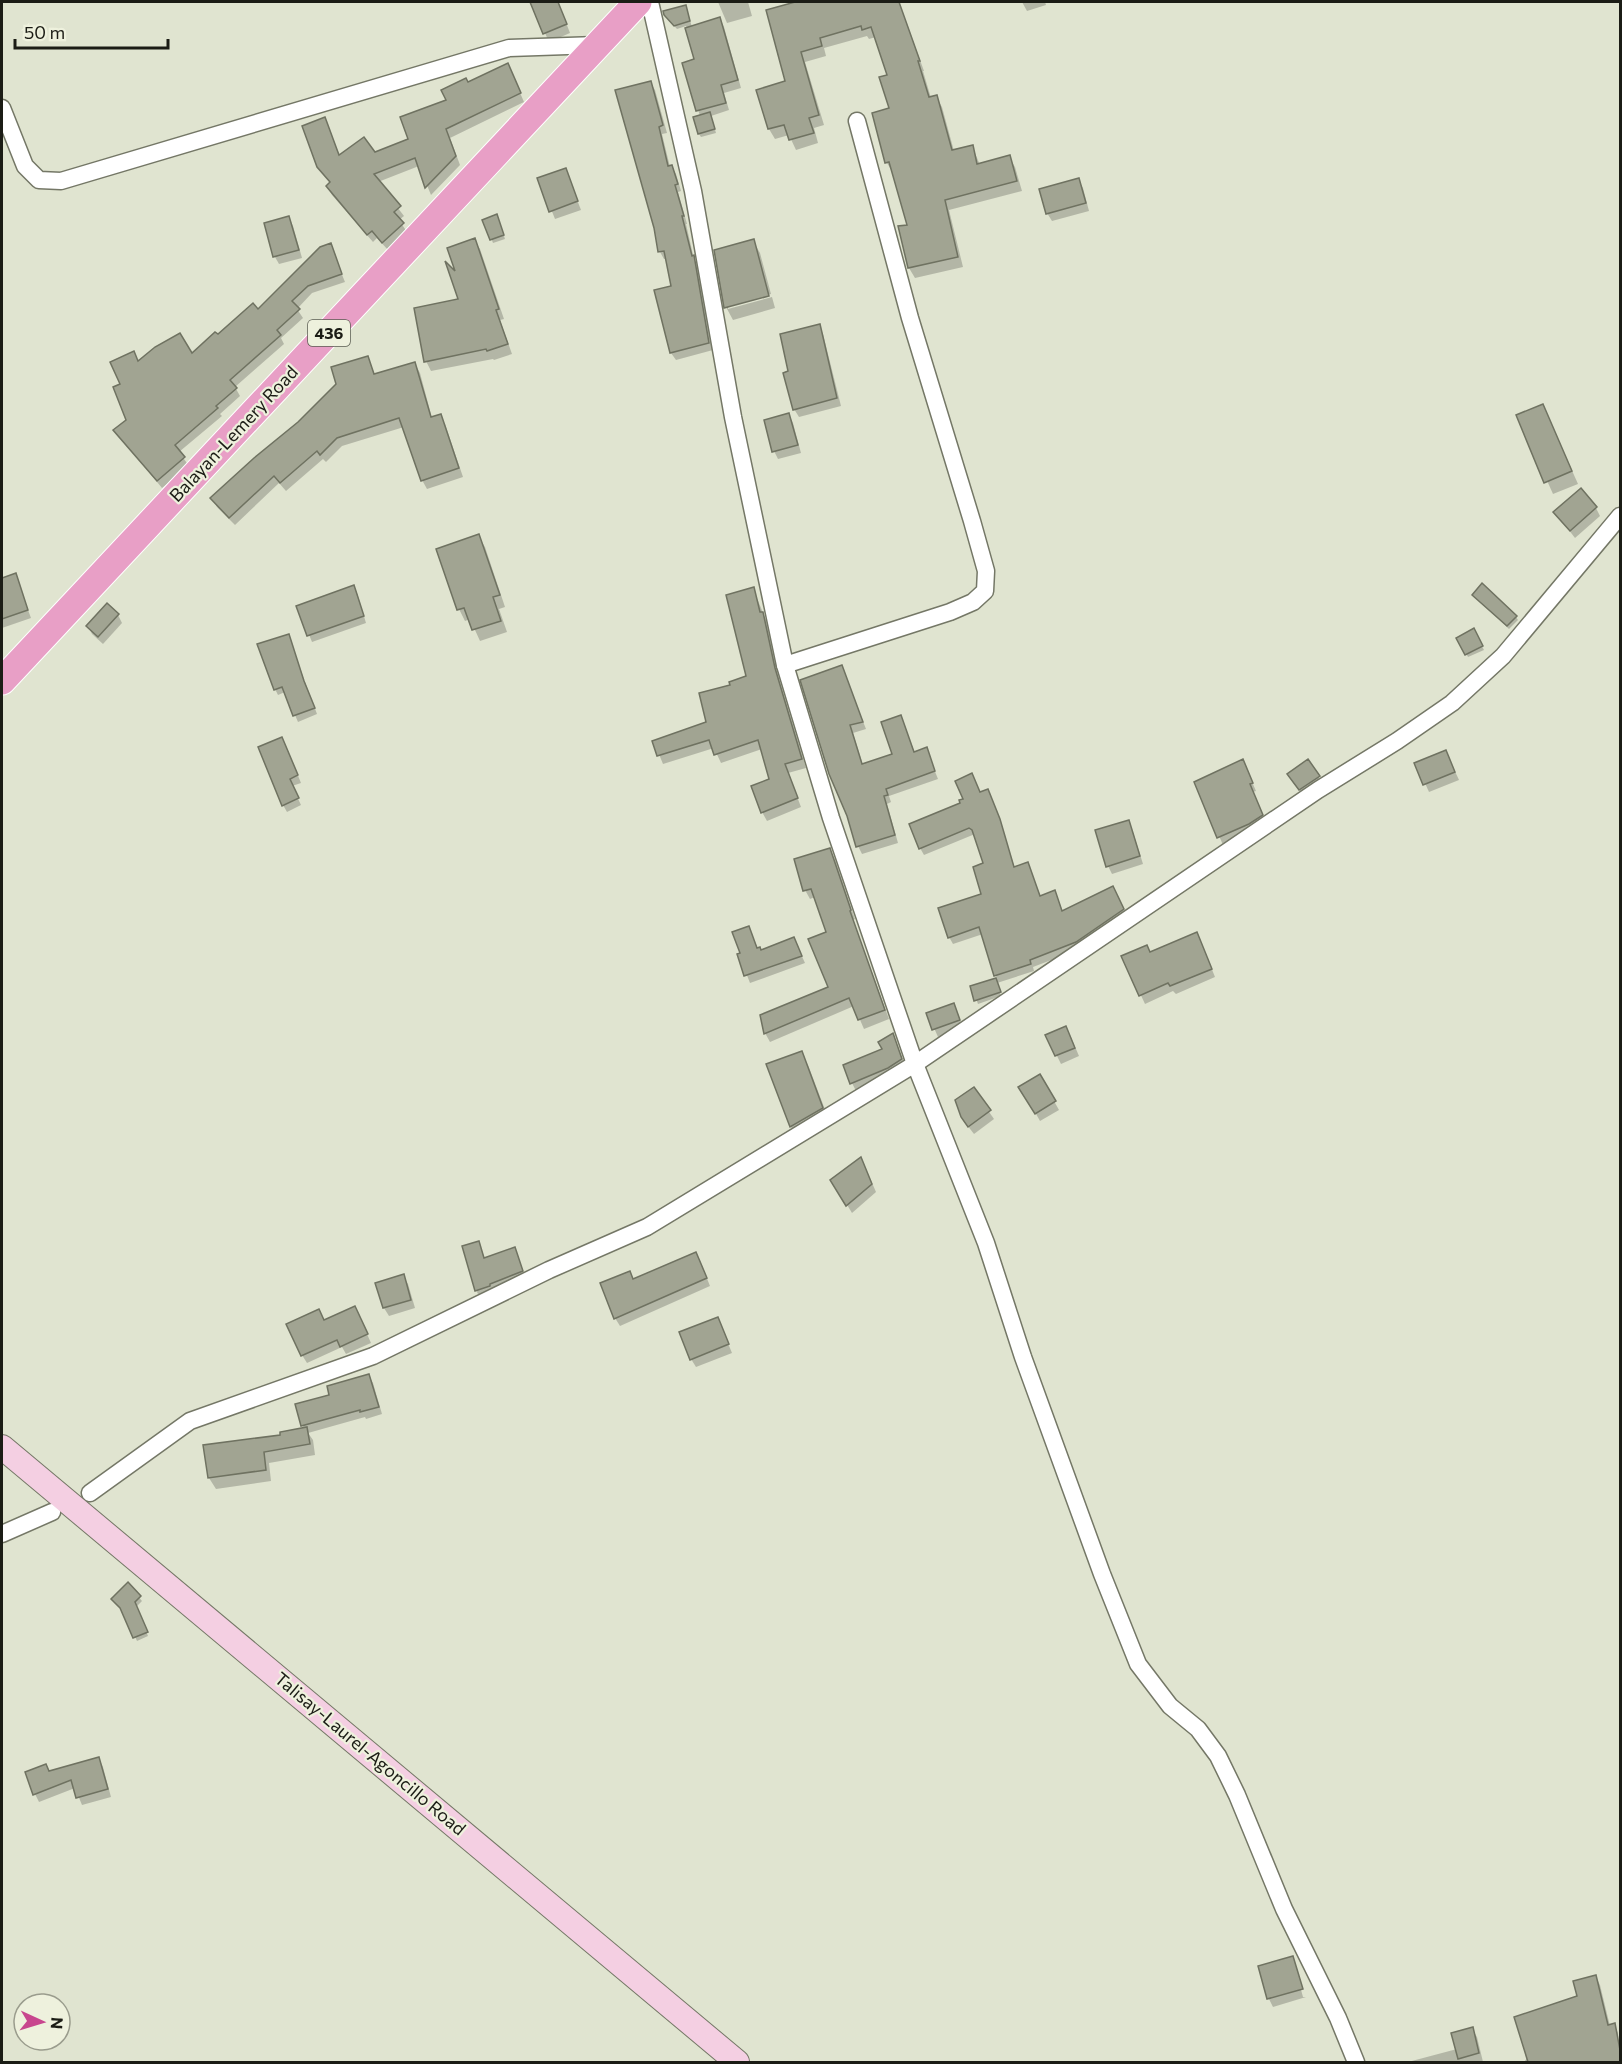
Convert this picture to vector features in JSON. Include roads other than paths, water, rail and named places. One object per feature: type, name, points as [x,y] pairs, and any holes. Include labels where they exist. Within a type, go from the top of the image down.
[{"type":"main road","name":"Balayan-Lemery Road","points":[[2,681],[638,2]]},
{"type":"main road","name":"Talisay-Laurel-Agoncillo Road","points":[[2,1447],[737,2062]]},
{"type":"street","points":[[650,2],[693,191],[733,417],[785,665],[831,818],[915,1064],[986,1243],[1023,1357],[1102,1574],[1138,1664],[1170,1706],[1198,1729],[1218,1756],[1237,1795],[1284,1909],[1338,2018],[1356,2062]]},
{"type":"street","points":[[2,108],[25,166],[39,180],[61,181],[509,48],[597,45]]},
{"type":"street","points":[[785,665],[950,612],[973,602],[985,591],[986,571],[910,318],[856,121]]},
{"type":"street","points":[[90,1492],[190,1421],[373,1356],[549,1270],[647,1227],[915,1064],[1318,790],[1397,741],[1452,703],[1503,656],[1620,516]]},
{"type":"street","points":[[2,1534],[52,1512]]}]
